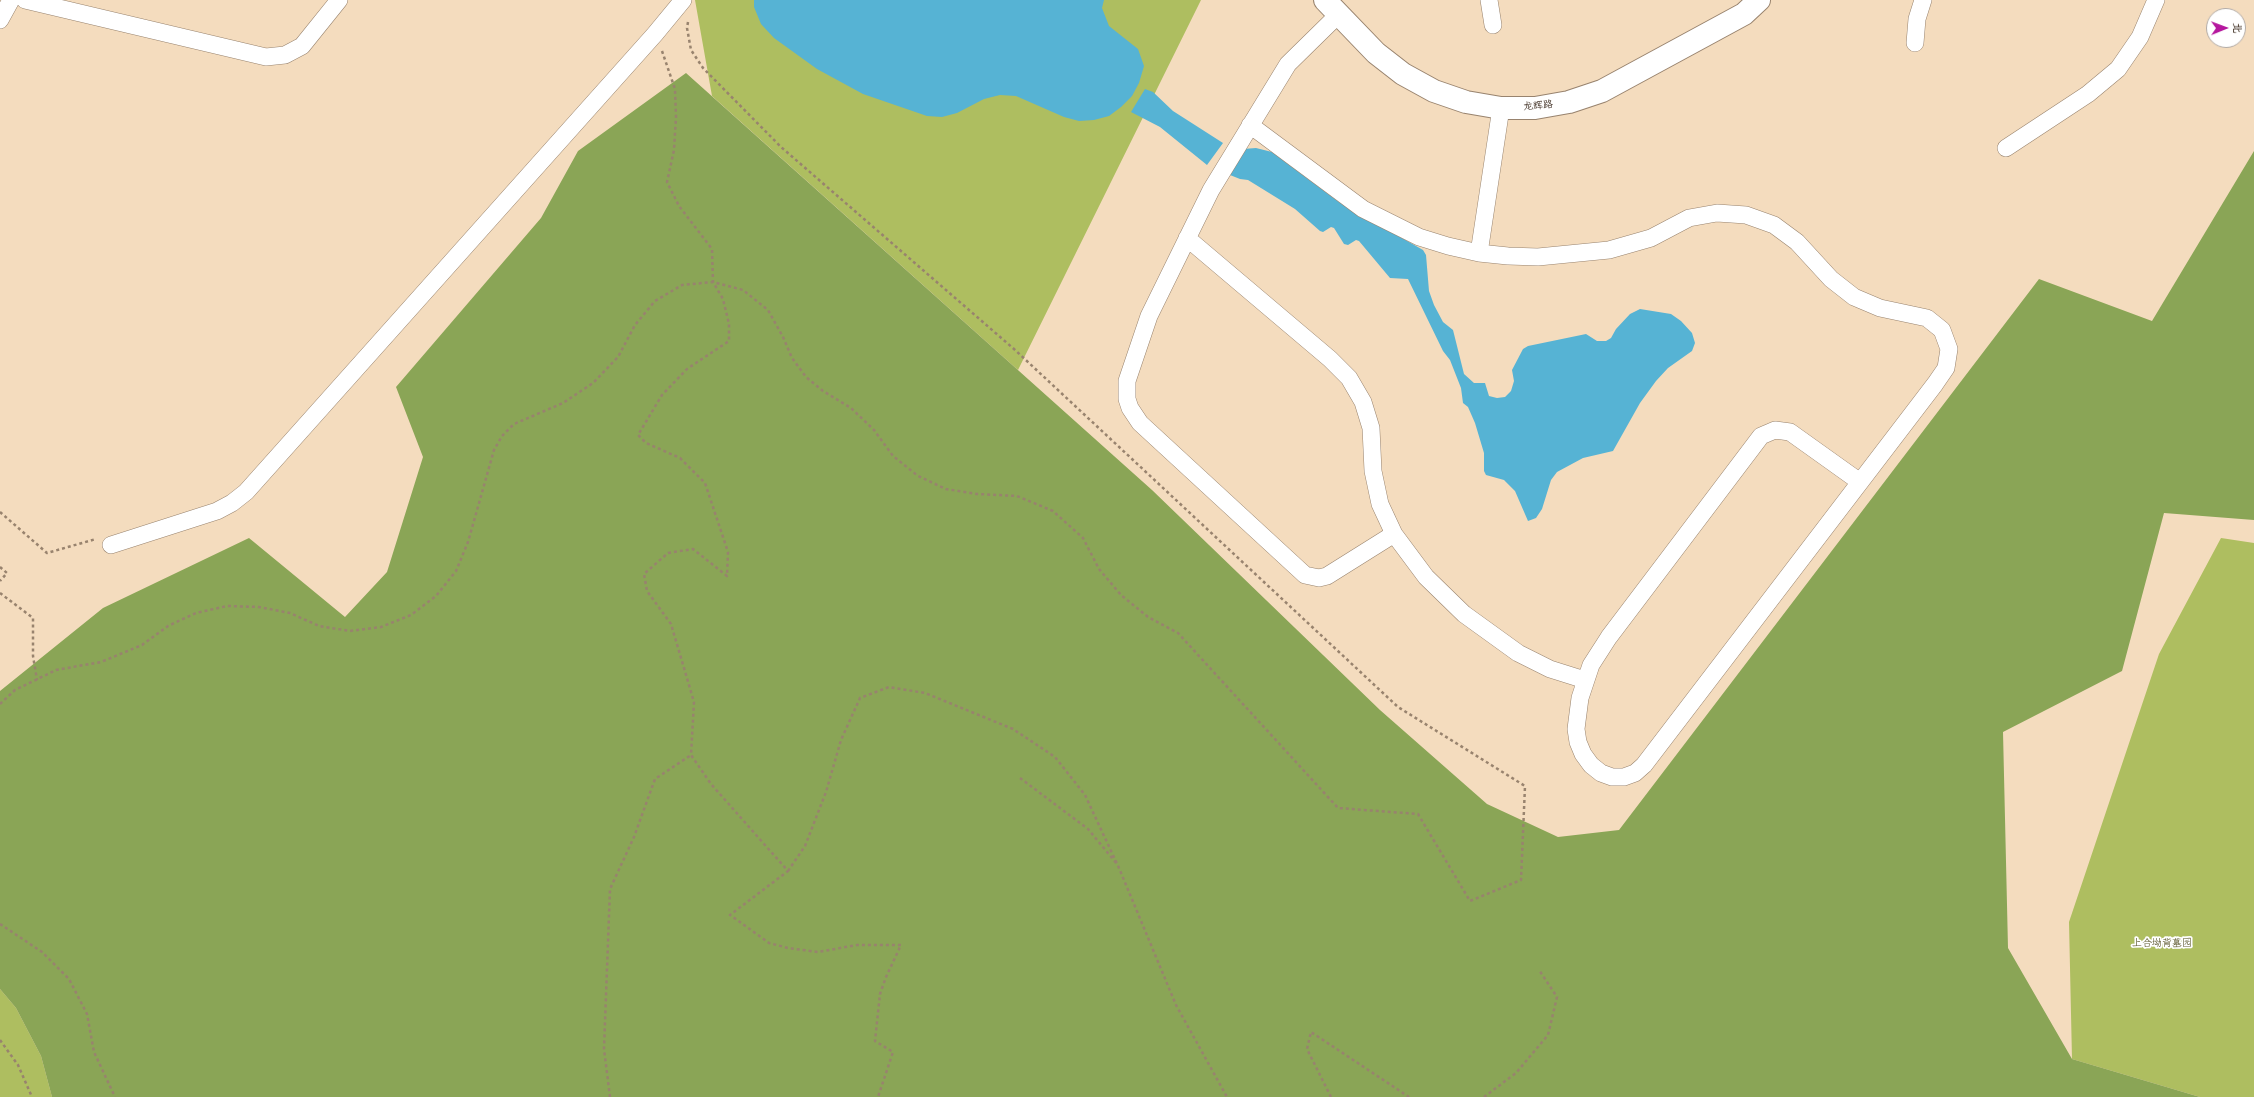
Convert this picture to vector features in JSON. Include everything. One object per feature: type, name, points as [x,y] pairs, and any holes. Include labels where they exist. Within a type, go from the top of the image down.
[{"type":"street","points":[[0,20],[11,0]]},
{"type":"street","points":[[25,0],[266,57],[285,55],[302,46],[339,0]]},
{"type":"street","points":[[111,545],[217,511],[232,503],[246,492],[655,34],[683,0]]},
{"type":"street","points":[[1489,0],[1493,25]]},
{"type":"street","name":"龙辉路","points":[[1332,7],[1376,53],[1403,74],[1434,91],[1466,102],[1501,108],[1535,108],[1569,102],[1602,91],[1744,14],[1759,0]]},
{"type":"street","points":[[1915,43],[1917,19],[1923,0]]},
{"type":"street","points":[[2006,148],[2088,94],[2118,69],[2140,37],[2156,0]]},
{"type":"street","points":[[1332,7],[1288,64],[1211,190],[1149,316],[1127,381],[1127,399],[1134,416],[1305,575],[1319,578],[1327,576],[1394,534]]},
{"type":"street","points":[[1479,253],[1501,108]]},
{"type":"street","points":[[1250,125],[1363,209],[1419,237],[1479,253],[1538,257],[1610,250],[1651,238],[1688,218],[1717,213],[1746,215],[1774,225],[1797,242],[1831,279],[1854,297],[1880,308],[1927,318],[1942,330],[1949,349],[1946,368],[1860,482],[1644,765],[1635,773],[1624,777],[1612,777],[1596,769],[1583,754],[1578,742],[1576,729],[1580,698],[1585,680],[1597,655],[1761,436],[1775,430],[1790,432],[1860,482]]},
{"type":"street","points":[[1187,238],[1330,359],[1349,378],[1363,402],[1371,428],[1375,488],[1386,519],[1394,534],[1426,577],[1454,605],[1483,630],[1534,662],[1585,680]]},
{"type":"path","points":[[0,704],[15,690],[56,670],[101,662],[142,645],[168,626],[196,613],[228,606],[259,606],[290,613],[319,626],[350,631],[381,627],[411,615],[436,596],[456,571],[468,542],[494,450],[502,436],[514,424],[563,403],[593,383],[618,357],[635,325],[655,300],[682,285],[713,282],[743,290],[768,310],[783,337],[792,358],[806,376],[824,391],[851,408],[874,430],[893,456],[918,476],[946,489],[977,494],[1017,496],[1053,511],[1083,538],[1099,569],[1121,595],[1148,617],[1178,633],[1338,808],[1418,814],[1470,901],[1521,880],[1525,786],[1398,707],[1014,349],[781,147],[703,68],[691,50],[687,28],[688,21]]},
{"type":"path","points":[[655,34],[675,89],[676,117],[674,150],[667,182],[679,206],[712,248],[713,282],[723,299],[729,324],[729,340],[687,369],[662,395],[638,435],[646,443],[680,458],[705,483],[728,552],[727,576],[692,549],[668,553],[644,574],[647,591],[672,624],[694,702],[691,755],[710,784],[788,871]]},
{"type":"path","points":[[0,512],[47,553],[99,538],[102,548],[111,545]]},
{"type":"path","points":[[0,567],[7,573],[0,581]]},
{"type":"path","points":[[0,593],[33,618],[33,656],[37,680]]},
{"type":"path","points":[[878,1097],[893,1052],[875,1041],[880,994],[886,976],[901,946],[857,945],[818,952],[788,948],[768,943],[730,914],[788,871],[805,846],[826,792],[841,740],[860,698],[889,687],[924,692],[970,710],[1013,729],[1055,757],[1085,796],[1119,868],[1176,1005],[1226,1097]]},
{"type":"path","points":[[610,1097],[604,1049],[610,889],[634,837],[655,779],[691,755]]},
{"type":"path","points":[[1020,778],[1088,829],[1119,868]]},
{"type":"path","points":[[0,924],[42,952],[69,979],[87,1014],[94,1052],[115,1097]]},
{"type":"path","points":[[1484,1097],[1516,1073],[1548,1035],[1557,997],[1539,970]]},
{"type":"path","points":[[1331,1097],[1307,1049],[1312,1032],[1409,1097]]},
{"type":"path","points":[[0,1040],[18,1065],[32,1097]]},
{"type":"green space","points":[[695,0],[1201,0],[1018,370],[712,96]]},
{"type":"green space","points":[[686,73],[1152,490],[1380,710],[1487,804],[1558,837],[1619,830],[2039,279],[2152,321],[2254,151],[2254,520],[2164,513],[2122,671],[2003,732],[2008,948],[2072,1059],[2200,1097],[52,1097],[41,1056],[16,1008],[0,989],[0,691],[103,608],[249,538],[345,617],[387,572],[423,457],[396,387],[541,218],[578,151]]},
{"type":"green space","name":"上合坳背墓园","points":[[2221,538],[2254,543],[2254,1097],[2200,1097],[2072,1059],[2069,922],[2159,654]]},
{"type":"green space","points":[[0,989],[16,1008],[41,1056],[52,1097],[0,1097]]},
{"type":"water","points":[[754,0],[1104,0],[1102,8],[1109,26],[1138,49],[1144,66],[1139,83],[1132,96],[1109,116],[1094,120],[1079,121],[1064,117],[1016,96],[1000,95],[984,99],[957,113],[942,117],[927,116],[863,94],[817,69],[774,38],[761,24],[754,7]]},
{"type":"water","points":[[1145,89],[1153,92],[1173,111],[1223,143],[1207,165],[1160,127],[1131,112]]},
{"type":"water","points":[[1256,148],[1272,152],[1339,202],[1423,250],[1426,255],[1429,291],[1434,305],[1443,322],[1453,330],[1464,374],[1474,383],[1485,383],[1489,396],[1497,398],[1505,397],[1511,391],[1514,381],[1512,370],[1523,349],[1528,346],[1586,334],[1597,341],[1606,341],[1611,338],[1616,329],[1630,314],[1640,309],[1671,314],[1681,321],[1692,333],[1695,343],[1692,351],[1668,368],[1656,381],[1640,403],[1613,451],[1583,458],[1557,472],[1551,480],[1542,509],[1536,518],[1528,521],[1515,491],[1504,480],[1486,475],[1484,471],[1484,453],[1475,423],[1468,407],[1463,403],[1461,388],[1450,360],[1443,351],[1408,279],[1390,278],[1359,241],[1356,240],[1348,245],[1344,244],[1334,228],[1331,227],[1323,232],[1320,231],[1295,209],[1248,180],[1240,179],[1225,173],[1243,149]]}]
